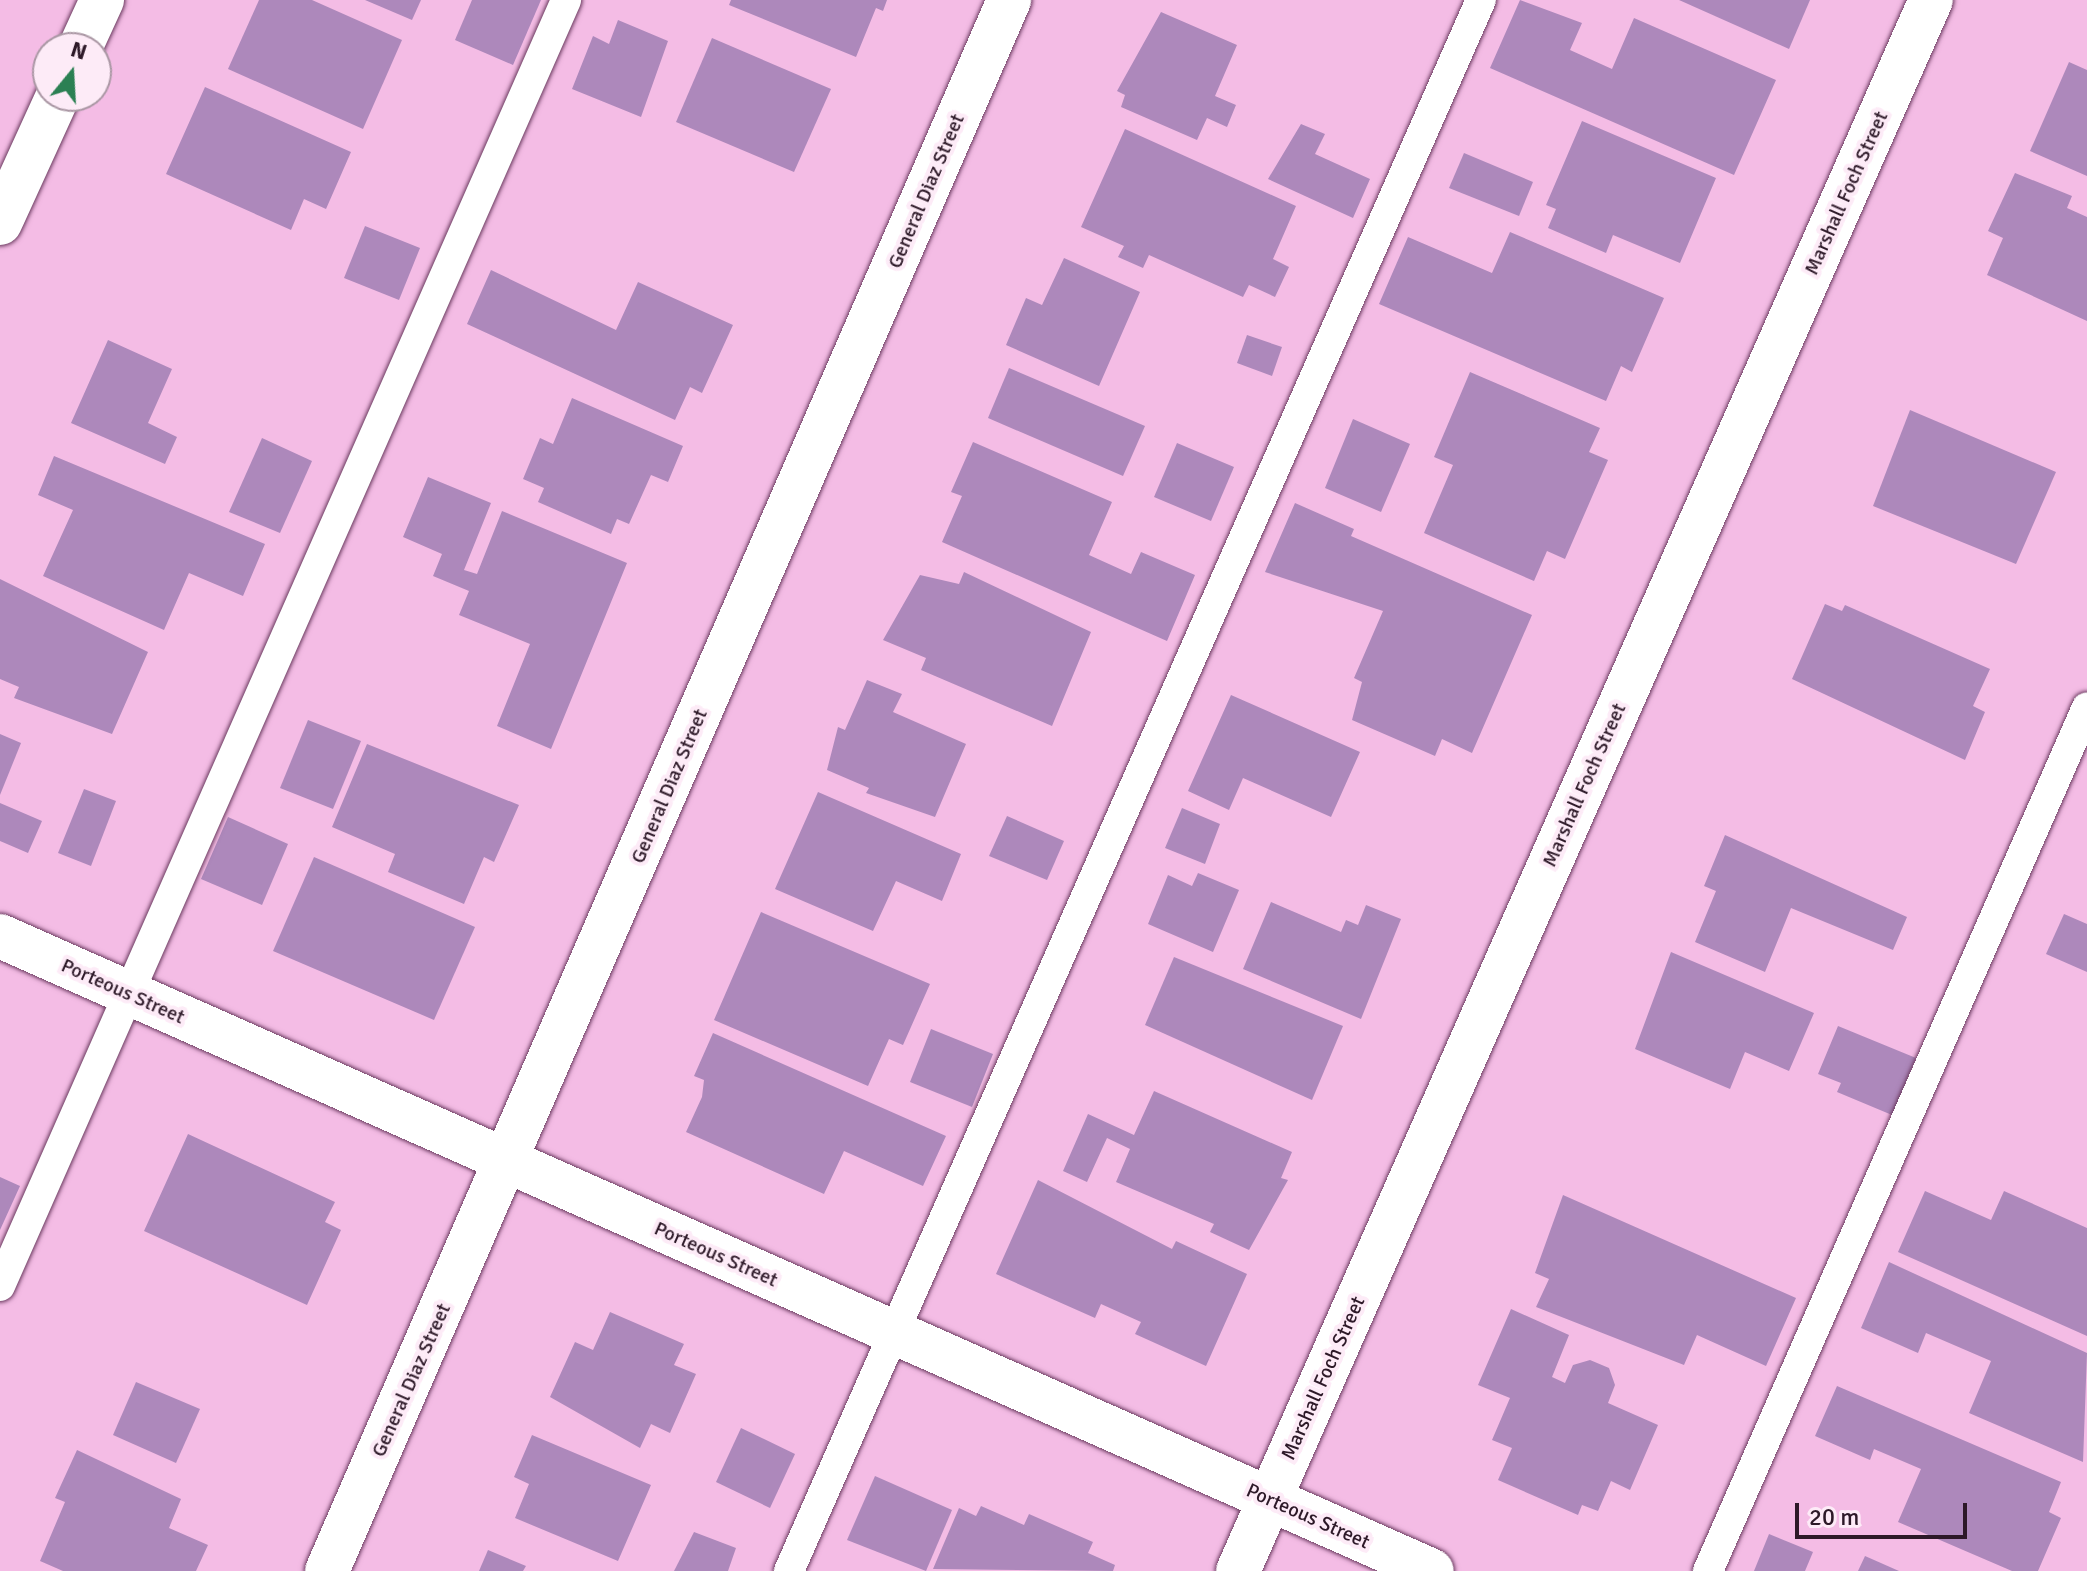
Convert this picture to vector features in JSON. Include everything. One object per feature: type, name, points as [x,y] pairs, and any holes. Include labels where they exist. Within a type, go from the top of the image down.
[{"type":"street","points":[[87,32],[102,0]]},
{"type":"street","name":"General Diaz Street","points":[[327,1571],[1009,0]]},
{"type":"street","name":"Marshall Foch Street","points":[[1238,1571],[1931,0]]},
{"type":"street","points":[[0,223],[51,112]]},
{"type":"street","name":"Porteous Street","points":[[0,936],[1432,1571]]},
{"type":"lane","points":[[0,1286],[566,0]]},
{"type":"lane","points":[[789,1571],[1481,0]]},
{"type":"lane","points":[[1708,1571],[2087,707]]},
{"type":"building","points":[[259,0],[312,0],[402,40],[363,129],[228,69]]},
{"type":"building","points":[[365,0],[421,0],[412,20]]},
{"type":"building","points":[[472,0],[541,0],[513,65],[455,40]]},
{"type":"building","points":[[731,0],[887,0],[883,11],[876,8],[856,57],[729,5]]},
{"type":"building","points":[[1520,0],[1582,23],[1570,50],[1612,69],[1634,18],[1776,80],[1734,175],[1490,68]]},
{"type":"building","points":[[1679,0],[1810,0],[1789,49]]},
{"type":"building","points":[[1161,12],[1237,45],[1215,96],[1236,105],[1227,127],[1207,118],[1197,140],[1121,107],[1125,95],[1117,91]]},
{"type":"building","points":[[618,20],[668,41],[641,117],[572,89],[593,36],[609,44]]},
{"type":"building","points":[[712,38],[831,89],[794,172],[676,122]]},
{"type":"building","points":[[2069,62],[2087,70],[2087,176],[2030,151]]},
{"type":"building","points":[[205,87],[351,152],[326,209],[304,199],[291,230],[166,174]]},
{"type":"building","points":[[1582,121],[1716,178],[1680,263],[1613,235],[1606,253],[1548,228],[1556,209],[1546,205]]},
{"type":"building","points":[[1301,124],[1325,134],[1315,154],[1370,179],[1353,218],[1268,179]]},
{"type":"building","points":[[1125,129],[1296,206],[1273,259],[1289,267],[1275,297],[1249,285],[1243,297],[1149,255],[1143,268],[1118,257],[1124,246],[1081,227]]},
{"type":"building","points":[[1464,153],[1533,182],[1519,216],[1449,188]]},
{"type":"building","points":[[2015,173],[2072,196],[2067,208],[2087,217],[2087,321],[1987,275],[2003,238],[1988,231]]},
{"type":"building","points":[[365,226],[420,248],[399,300],[344,278]]},
{"type":"building","points":[[1510,232],[1664,298],[1632,372],[1621,366],[1606,401],[1379,304],[1408,237],[1492,273]]},
{"type":"building","points":[[1064,258],[1140,292],[1099,386],[1006,345],[1026,298],[1042,305]]},
{"type":"building","points":[[491,270],[616,330],[638,282],[733,325],[702,393],[690,387],[675,420],[467,324]]},
{"type":"building","points":[[1247,335],[1282,347],[1272,376],[1237,363]]},
{"type":"building","points":[[108,340],[172,369],[148,423],[177,437],[165,464],[71,423]]},
{"type":"building","points":[[1009,368],[1145,426],[1123,476],[988,418]]},
{"type":"building","points":[[1470,372],[1600,428],[1589,452],[1608,460],[1565,559],[1547,551],[1534,581],[1424,533],[1453,465],[1434,457]]},
{"type":"building","points":[[572,398],[683,446],[668,482],[651,475],[629,524],[617,519],[611,534],[538,502],[544,488],[523,479],[540,438],[553,444]]},
{"type":"building","points":[[1910,410],[2056,472],[2016,564],[1873,506]]},
{"type":"building","points":[[1353,419],[1410,444],[1381,512],[1325,488]]},
{"type":"building","points":[[262,438],[312,461],[280,533],[229,512]]},
{"type":"building","points":[[973,442],[1112,502],[1089,555],[1131,574],[1141,552],[1195,575],[1167,641],[942,542],[962,496],[951,492]]},
{"type":"building","points":[[1177,443],[1234,467],[1211,521],[1154,497]]},
{"type":"building","points":[[54,456],[265,544],[243,596],[189,573],[164,630],[43,576],[73,510],[38,495]]},
{"type":"building","points":[[428,477],[491,503],[464,570],[477,574],[502,511],[627,563],[551,749],[497,726],[530,644],[459,615],[469,591],[433,576],[442,554],[403,537]]},
{"type":"building","points":[[1295,503],[1354,529],[1351,536],[1532,615],[1472,753],[1442,739],[1435,756],[1352,720],[1362,682],[1354,678],[1383,611],[1265,572]]},
{"type":"building","points":[[964,572],[1091,632],[1052,726],[921,670],[926,658],[883,640],[920,575],[959,584]]},
{"type":"building","points":[[0,579],[148,652],[112,734],[14,698],[19,687],[0,679]]},
{"type":"building","points":[[1825,604],[1842,611],[1845,605],[1990,669],[1973,706],[1985,712],[1965,760],[1792,679]]},
{"type":"building","points":[[867,680],[902,694],[893,712],[966,744],[935,817],[866,793],[869,788],[827,770],[838,727],[845,730]]},
{"type":"building","points":[[1231,695],[1360,752],[1331,817],[1243,778],[1229,810],[1188,791]]},
{"type":"building","points":[[308,720],[361,741],[333,809],[280,788]]},
{"type":"building","points":[[0,734],[21,743],[0,795]]},
{"type":"building","points":[[367,744],[519,805],[494,862],[484,857],[464,904],[388,872],[395,854],[332,827]]},
{"type":"building","points":[[84,789],[116,801],[91,866],[58,853]]},
{"type":"building","points":[[818,792],[961,854],[942,901],[896,881],[873,931],[775,889]]},
{"type":"building","points":[[0,803],[42,821],[28,853],[0,841]]},
{"type":"building","points":[[1182,808],[1220,824],[1205,864],[1165,848]]},
{"type":"building","points":[[1007,816],[1064,841],[1047,880],[989,856]]},
{"type":"building","points":[[228,817],[288,844],[262,905],[201,879]]},
{"type":"building","points":[[1725,835],[1907,917],[1893,950],[1791,908],[1765,972],[1695,942],[1716,891],[1704,886]]},
{"type":"building","points":[[314,857],[475,927],[434,1020],[273,951]]},
{"type":"building","points":[[1198,873],[1239,890],[1213,952],[1148,924],[1168,875],[1192,886]]},
{"type":"building","points":[[1271,902],[1341,932],[1346,920],[1358,925],[1366,905],[1401,919],[1361,1019],[1243,969]]},
{"type":"building","points":[[761,912],[930,984],[903,1045],[889,1039],[868,1086],[714,1020]]},
{"type":"building","points":[[2064,914],[2087,924],[2087,972],[2046,954]]},
{"type":"building","points":[[1671,952],[1814,1013],[1789,1071],[1745,1052],[1730,1089],[1635,1049]]},
{"type":"building","points":[[1174,957],[1343,1026],[1312,1100],[1145,1025]]},
{"type":"building","points":[[1838,1026],[1916,1058],[1892,1115],[1837,1092],[1841,1083],[1818,1074]]},
{"type":"building","points":[[931,1029],[993,1054],[972,1107],[910,1082]]},
{"type":"building","points":[[713,1033],[946,1136],[923,1186],[844,1151],[824,1194],[686,1132],[702,1097],[704,1080],[694,1076]]},
{"type":"building","points":[[1154,1091],[1292,1152],[1281,1178],[1288,1180],[1249,1250],[1210,1232],[1214,1224],[1116,1182],[1130,1149],[1107,1138],[1087,1182],[1063,1171],[1088,1114],[1134,1135]]},
{"type":"building","points":[[188,1134],[335,1202],[325,1222],[341,1230],[307,1305],[144,1231]]},
{"type":"building","points":[[0,1177],[20,1186],[0,1230]]},
{"type":"building","points":[[1038,1180],[1172,1249],[1176,1241],[1247,1274],[1206,1366],[1135,1334],[1141,1322],[1101,1304],[1095,1318],[996,1274]]},
{"type":"building","points":[[1925,1191],[1991,1220],[2004,1191],[2087,1228],[2087,1336],[1898,1252]]},
{"type":"building","points":[[1563,1195],[1796,1298],[1766,1366],[1697,1335],[1684,1365],[1536,1307],[1549,1279],[1535,1273]]},
{"type":"building","points":[[1889,1262],[2087,1353],[2083,1462],[1969,1413],[1991,1361],[1926,1333],[1918,1353],[1861,1328]]},
{"type":"building","points":[[1511,1309],[1569,1335],[1552,1377],[1565,1383],[1573,1365],[1590,1360],[1609,1368],[1615,1385],[1608,1403],[1658,1425],[1630,1490],[1611,1481],[1598,1511],[1582,1505],[1578,1515],[1498,1480],[1512,1448],[1492,1440],[1510,1398],[1478,1385]]},
{"type":"building","points":[[610,1312],[684,1344],[674,1365],[696,1374],[670,1433],[651,1424],[640,1448],[550,1397],[575,1342],[593,1350]]},
{"type":"building","points":[[136,1382],[200,1409],[176,1463],[113,1435]]},
{"type":"building","points":[[1837,1386],[2061,1482],[2049,1512],[2061,1518],[2038,1571],[2012,1571],[1898,1522],[1921,1469],[1874,1449],[1870,1460],[1815,1436]]},
{"type":"building","points":[[741,1428],[795,1454],[770,1508],[716,1482]]},
{"type":"building","points":[[532,1435],[651,1485],[618,1561],[515,1518],[529,1484],[514,1477]]},
{"type":"building","points":[[77,1450],[181,1499],[169,1528],[208,1545],[196,1571],[63,1571],[40,1561],[65,1502],[55,1498]]},
{"type":"building","points":[[875,1476],[952,1510],[926,1571],[847,1540]]},
{"type":"building","points":[[981,1506],[1024,1525],[1029,1514],[1093,1542],[1088,1553],[1115,1565],[1113,1571],[933,1569],[959,1508],[976,1516]]},
{"type":"building","points":[[694,1532],[736,1548],[728,1571],[674,1571]]},
{"type":"building","points":[[1769,1534],[1813,1552],[1805,1571],[1754,1571]]},
{"type":"building","points":[[488,1550],[526,1566],[523,1571],[479,1571]]},
{"type":"building","points":[[1865,1556],[1899,1571],[1858,1571]]}]
